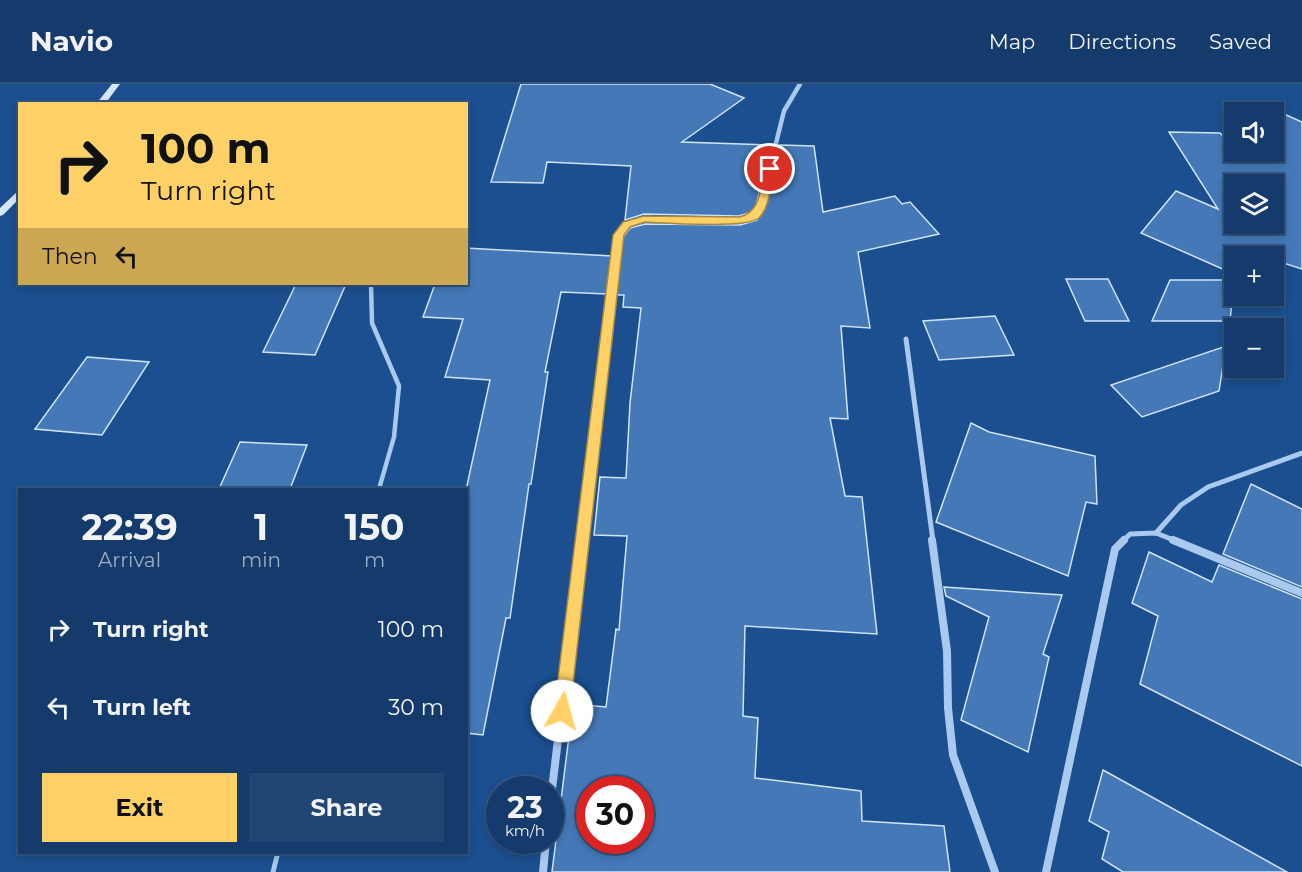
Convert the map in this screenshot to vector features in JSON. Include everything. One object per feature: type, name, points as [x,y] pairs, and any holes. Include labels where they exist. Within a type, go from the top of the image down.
[{"type":"street","points":[[102,102],[116,84]]},
{"type":"street","points":[[554,776],[619,235],[627,224],[644,219],[740,221],[755,216],[760,208],[784,111],[800,84]]},
{"type":"street","points":[[0,213],[18,194]]},
{"type":"street","points":[[906,339],[947,651],[948,708],[953,755],[995,872]]},
{"type":"street","points":[[1156,533],[1181,505],[1208,487],[1302,453]]},
{"type":"street","points":[[1046,872],[1115,549],[1130,534],[1156,533],[1302,593]]},
{"type":"street","points":[[543,872],[545,854]]},
{"type":"lane","points":[[370,285],[372,323],[399,386],[394,437],[379,488]]},
{"type":"lane","points":[[273,872],[278,854]]},
{"type":"building","points":[[521,84],[710,84],[744,98],[682,142],[771,145],[756,206],[752,212],[739,216],[644,214],[625,220],[631,166],[547,162],[543,183],[491,182]]},
{"type":"building","points":[[1284,114],[1302,122],[1302,269],[1284,263],[1284,246],[1224,246],[1224,270],[1141,233],[1176,191],[1218,209],[1169,132],[1220,133],[1224,137],[1224,162],[1284,162]]},
{"type":"building","points":[[780,145],[814,146],[823,212],[895,196],[902,204],[910,202],[939,234],[858,252],[870,328],[841,326],[848,419],[830,418],[845,496],[862,497],[877,634],[745,626],[743,716],[758,718],[755,778],[861,791],[862,821],[944,826],[950,872],[552,872],[554,854],[564,854],[564,776],[573,704],[606,707],[616,629],[619,630],[627,536],[594,535],[600,477],[626,478],[630,403],[641,308],[623,307],[624,295],[616,295],[623,237],[630,228],[645,224],[740,225],[757,220],[764,209]]},
{"type":"building","points":[[468,248],[612,256],[607,294],[561,292],[545,372],[548,372],[510,618],[506,618],[483,735],[468,733],[466,488],[490,380],[445,377],[463,319],[423,317],[435,285],[468,285]]},
{"type":"building","points":[[1066,279],[1108,279],[1129,321],[1085,321]]},
{"type":"building","points":[[1170,280],[1224,280],[1224,306],[1231,306],[1230,318],[1224,318],[1224,321],[1152,321]]},
{"type":"building","points":[[296,285],[346,285],[315,355],[263,352]]},
{"type":"building","points":[[995,316],[1014,355],[939,360],[923,321]]},
{"type":"building","points":[[1224,347],[1219,391],[1142,417],[1111,385]]},
{"type":"building","points":[[87,357],[149,362],[102,435],[35,429]]},
{"type":"building","points":[[971,423],[989,432],[1095,456],[1097,504],[1086,502],[1068,576],[936,522]]},
{"type":"building","points":[[240,442],[307,445],[290,488],[219,488]]},
{"type":"building","points":[[1251,484],[1302,509],[1302,587],[1223,554]]},
{"type":"building","points":[[1149,552],[1212,582],[1219,565],[1302,599],[1302,766],[1140,684],[1158,616],[1132,603]]},
{"type":"building","points":[[944,587],[1062,595],[1043,654],[1049,657],[1028,752],[961,720],[989,617],[946,596]]},
{"type":"building","points":[[1103,770],[1287,872],[1123,872],[1102,859],[1109,832],[1089,821]]},
{"type":"route","points":[[562,711],[619,235],[627,224],[644,219],[740,221],[755,216],[760,208],[770,169]]}]
